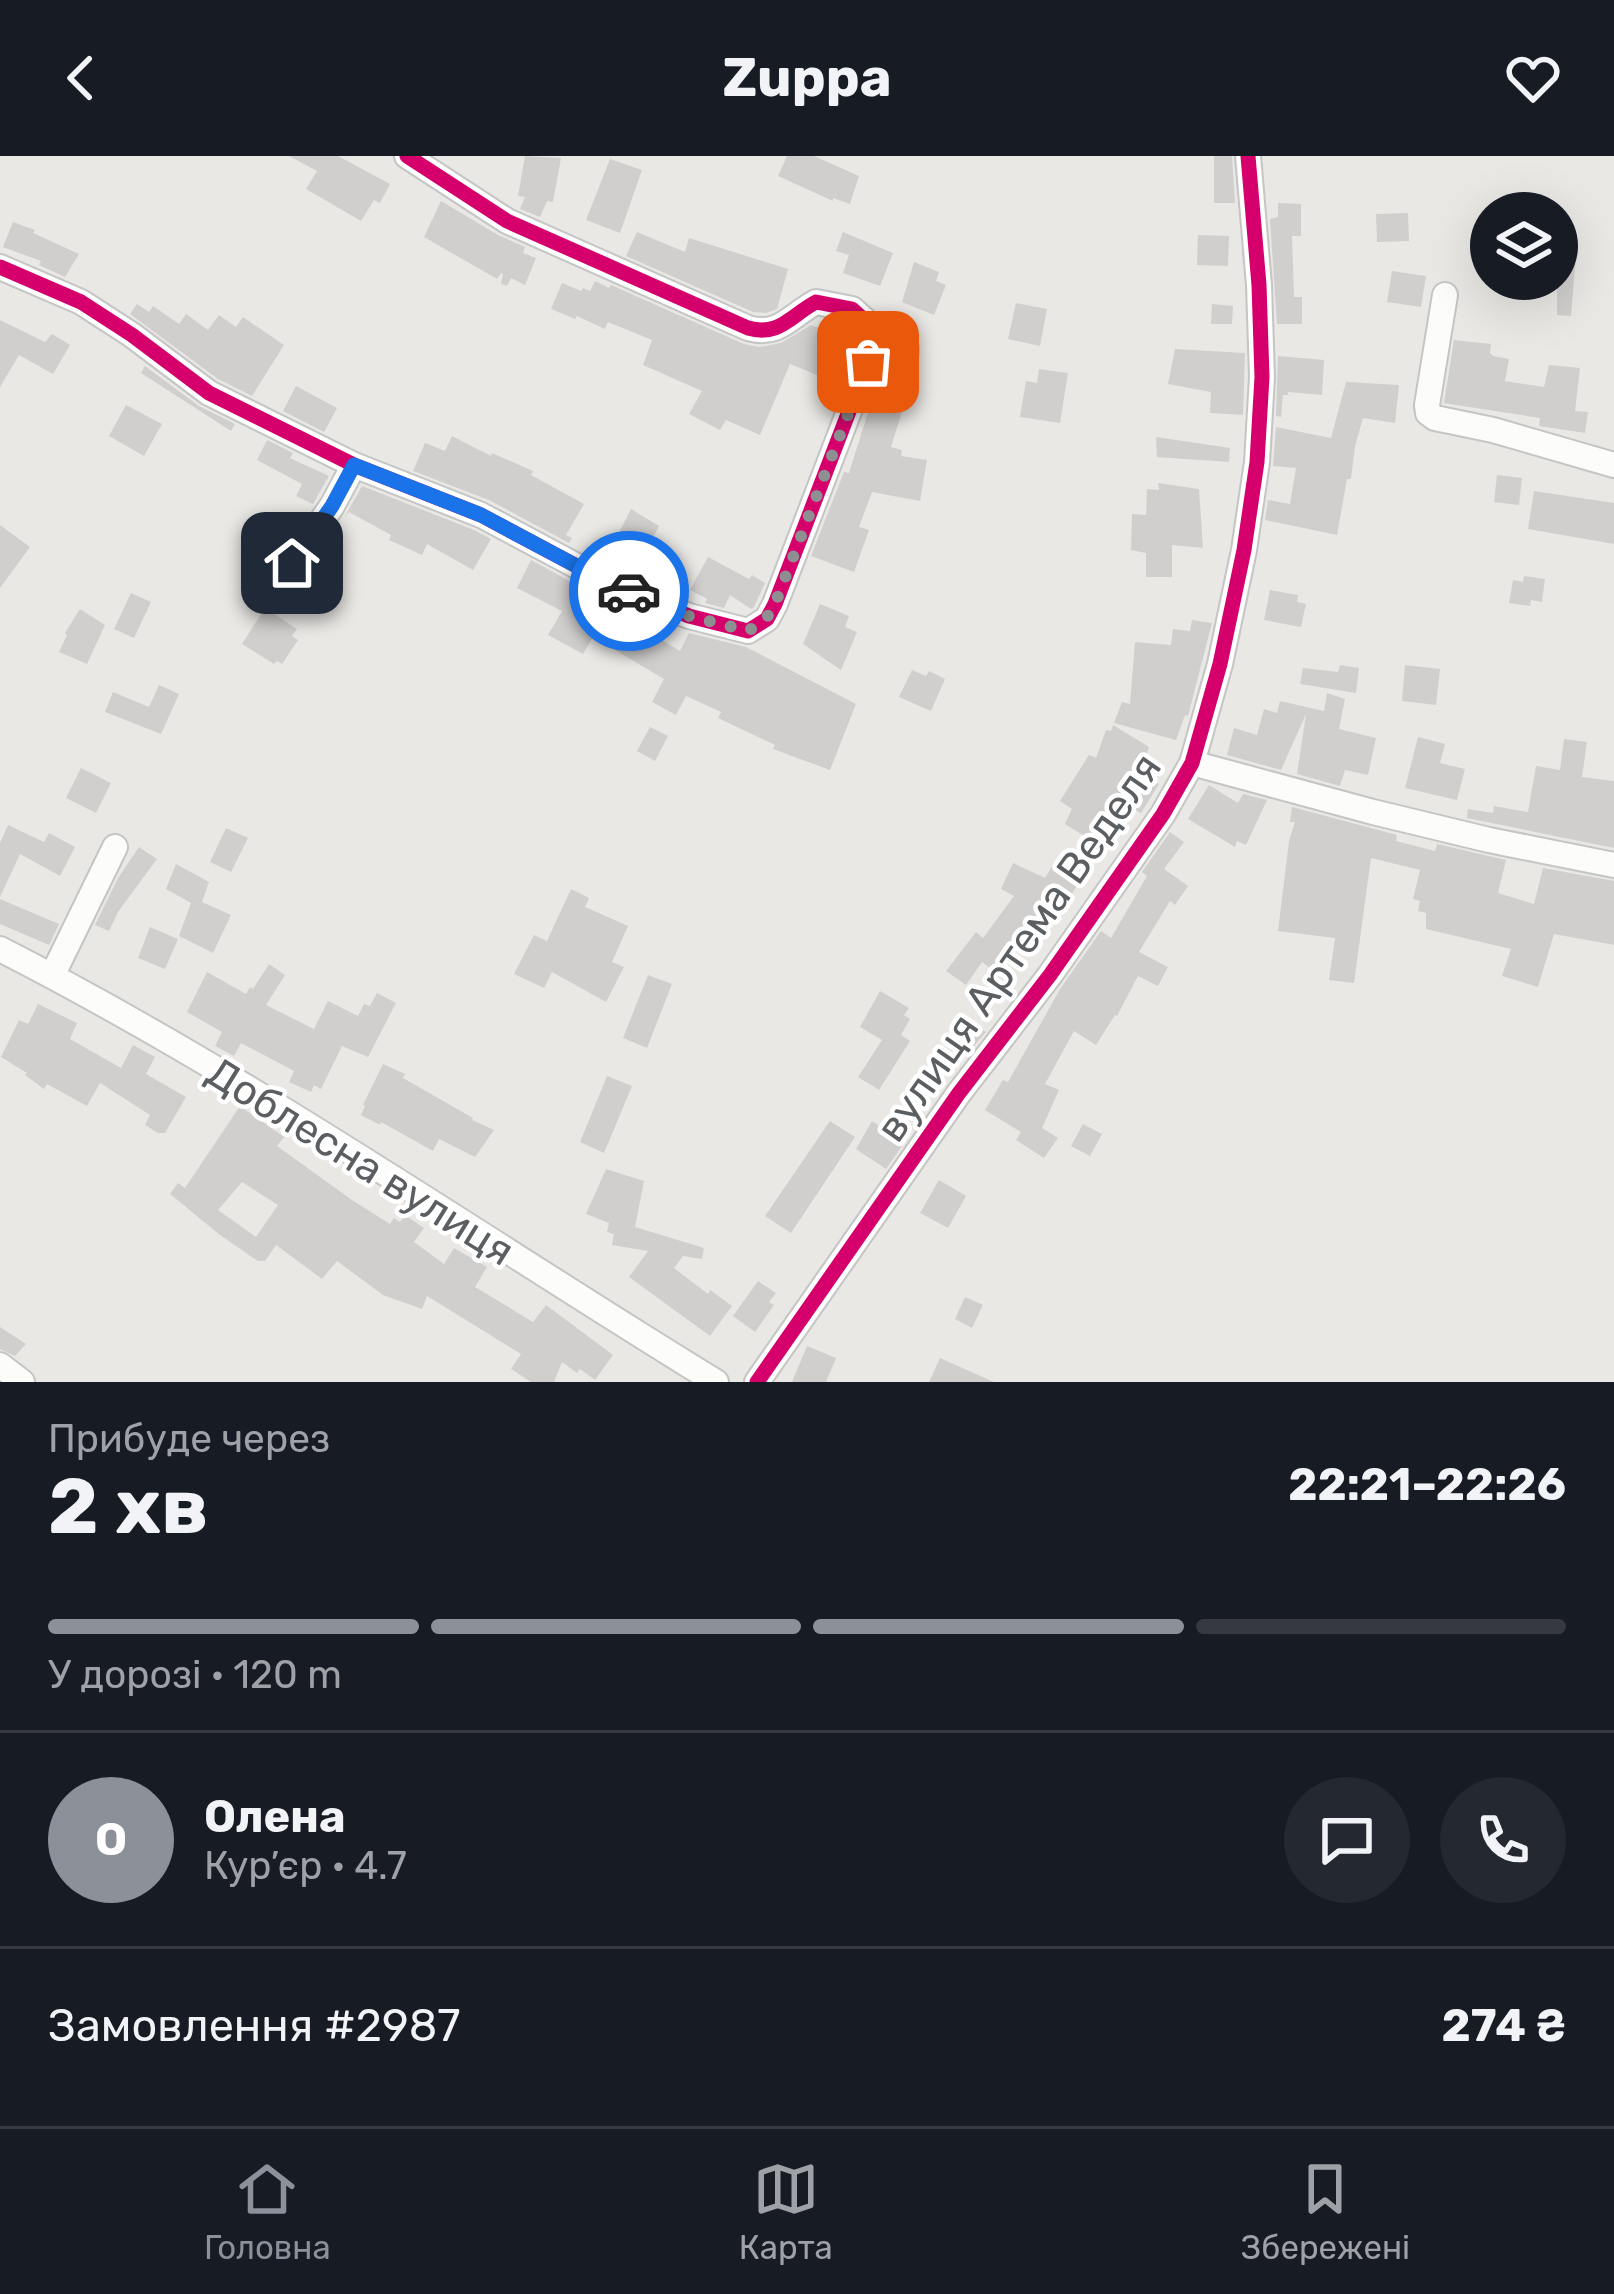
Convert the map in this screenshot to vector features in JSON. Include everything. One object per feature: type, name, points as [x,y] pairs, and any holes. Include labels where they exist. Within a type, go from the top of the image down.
[{"type":"street","points":[[0,267],[81,302],[209,393],[354,465],[481,515],[624,589],[689,616],[748,631],[766,619],[868,362],[872,327],[852,309],[815,302],[774,331],[748,328],[507,221],[407,156]]},
{"type":"street","name":"вулиця Артема Веделя","points":[[757,1382],[959,1093],[1150,832],[1192,763],[1220,664],[1257,462],[1262,377],[1248,156]]},
{"type":"street","points":[[1444,296],[1428,413],[1614,465]]},
{"type":"street","points":[[292,563],[354,465]]},
{"type":"street","points":[[1192,763],[1373,812],[1614,865]]},
{"type":"street","points":[[52,976],[115,847]]},
{"type":"street","name":"Доблесна вулиця","points":[[0,950],[243,1086],[716,1382]]},
{"type":"street","points":[[0,1365],[22,1382]]},
{"type":"building","points":[[289,156],[338,156],[390,184],[380,203],[374,200],[361,221],[306,189],[317,171]]},
{"type":"building","points":[[525,156],[561,158],[553,202],[547,201],[540,217],[520,209],[525,197],[518,196]]},
{"type":"building","points":[[787,156],[814,156],[859,176],[850,204],[778,176]]},
{"type":"building","points":[[1214,156],[1232,156],[1235,203],[1214,203]]},
{"type":"building","points":[[610,159],[642,170],[620,233],[586,220]]},
{"type":"building","points":[[441,201],[525,247],[523,253],[536,258],[525,285],[511,278],[507,286],[501,284],[503,274],[497,279],[424,237]]},
{"type":"building","points":[[1278,203],[1301,204],[1301,236],[1292,236],[1294,297],[1302,297],[1302,324],[1277,324],[1270,219],[1278,217]]},
{"type":"building","points":[[1408,213],[1409,241],[1377,242],[1376,214]]},
{"type":"building","points":[[13,222],[79,254],[65,277],[39,265],[41,261],[3,247]]},
{"type":"building","points":[[637,232],[685,252],[689,238],[788,269],[777,309],[753,312],[626,256]]},
{"type":"building","points":[[843,232],[893,253],[880,286],[843,273],[849,255],[836,251]]},
{"type":"building","points":[[1198,235],[1229,236],[1228,266],[1197,265]]},
{"type":"building","points":[[914,262],[939,272],[936,281],[946,285],[934,315],[902,302]]},
{"type":"building","points":[[1392,271],[1426,276],[1421,307],[1387,302]]},
{"type":"building","points":[[595,281],[744,344],[781,343],[811,325],[827,331],[822,343],[846,353],[834,382],[790,364],[760,435],[726,420],[720,430],[689,414],[702,391],[643,365],[652,340],[608,322],[605,329],[551,309],[562,283],[590,291]]},
{"type":"building","points":[[1557,300],[1572,300],[1571,316],[1557,315]]},
{"type":"building","points":[[1016,303],[1047,309],[1040,346],[1008,339]]},
{"type":"building","points":[[137,304],[149,312],[153,306],[179,324],[186,314],[208,330],[219,315],[236,327],[243,317],[284,345],[252,396],[218,379],[130,314]]},
{"type":"building","points":[[1212,304],[1233,306],[1232,324],[1211,324]]},
{"type":"building","points":[[0,320],[45,342],[52,334],[70,345],[53,374],[19,355],[0,387]]},
{"type":"building","points":[[891,339],[920,345],[920,354],[891,447],[902,450],[901,456],[927,460],[920,501],[872,492],[859,527],[869,530],[854,572],[811,556],[844,472],[849,473]]},
{"type":"building","points":[[1454,340],[1491,344],[1493,356],[1509,359],[1505,381],[1544,387],[1549,365],[1580,368],[1575,411],[1588,412],[1585,433],[1539,426],[1540,418],[1444,403]]},
{"type":"building","points":[[1175,349],[1245,353],[1243,415],[1210,413],[1211,392],[1168,384]]},
{"type":"building","points":[[1278,356],[1324,360],[1322,395],[1288,392],[1283,395],[1281,417],[1276,416]]},
{"type":"building","points":[[145,366],[199,406],[235,424],[231,431],[141,373]]},
{"type":"building","points":[[1039,369],[1068,373],[1060,423],[1020,417],[1026,381],[1037,383]]},
{"type":"building","points":[[1346,382],[1399,385],[1395,423],[1363,418],[1337,535],[1265,520],[1268,500],[1290,504],[1296,468],[1273,466],[1276,427],[1331,438]]},
{"type":"building","points":[[296,386],[337,408],[324,432],[283,411]]},
{"type":"building","points":[[126,405],[162,424],[144,456],[109,436]]},
{"type":"building","points":[[452,436],[533,471],[531,475],[584,504],[566,535],[572,538],[569,543],[489,500],[413,471],[425,443],[445,451]]},
{"type":"building","points":[[1156,437],[1230,448],[1229,462],[1157,457]]},
{"type":"building","points":[[267,440],[293,453],[290,458],[329,476],[313,504],[296,496],[302,484],[257,460]]},
{"type":"building","points":[[1497,475],[1522,478],[1519,505],[1494,502]]},
{"type":"building","points":[[1158,483],[1199,489],[1203,548],[1172,545],[1172,577],[1146,577],[1146,553],[1131,550],[1132,514],[1146,515],[1147,489],[1159,490]]},
{"type":"building","points":[[362,486],[491,539],[473,570],[427,544],[422,555],[389,540],[391,535],[349,512],[344,518]]},
{"type":"building","points":[[1534,491],[1614,503],[1614,544],[1528,529]]},
{"type":"building","points":[[631,509],[659,526],[633,574],[604,562]]},
{"type":"building","points":[[0,525],[30,547],[0,588]]},
{"type":"building","points":[[708,557],[765,583],[754,607],[730,595],[724,608],[705,603],[707,599],[690,590]]},
{"type":"building","points":[[531,560],[595,595],[656,620],[650,633],[680,651],[689,633],[746,647],[856,704],[830,770],[773,749],[775,745],[718,718],[721,712],[686,696],[676,715],[652,702],[664,679],[593,637],[583,654],[548,635],[562,611],[517,588]]},
{"type":"building","points":[[1524,576],[1545,579],[1542,602],[1531,600],[1530,606],[1509,603],[1513,580],[1523,582]]},
{"type":"building","points":[[276,581],[300,581],[300,601],[278,601],[267,592]]},
{"type":"building","points":[[1270,590],[1298,595],[1297,602],[1306,604],[1301,627],[1264,620]]},
{"type":"building","points":[[131,593],[151,602],[134,638],[114,629]]},
{"type":"building","points":[[820,604],[849,616],[845,627],[857,632],[841,670],[803,644]]},
{"type":"building","points":[[265,608],[297,629],[292,636],[298,640],[282,664],[242,644]]},
{"type":"building","points":[[80,609],[105,625],[87,664],[59,652]]},
{"type":"building","points":[[1192,620],[1212,623],[1188,716],[1176,740],[1114,723],[1122,702],[1130,704],[1135,642],[1171,645],[1173,629],[1190,631]]},
{"type":"building","points":[[1340,665],[1359,668],[1356,693],[1300,684],[1303,668],[1338,672]]},
{"type":"building","points":[[1405,665],[1440,669],[1436,705],[1402,701]]},
{"type":"building","points":[[912,670],[945,679],[931,711],[899,697]]},
{"type":"building","points":[[159,685],[179,694],[161,734],[105,712],[113,692],[149,707]]},
{"type":"building","points":[[1327,693],[1345,699],[1339,729],[1376,738],[1368,775],[1345,770],[1340,786],[1297,774],[1306,714],[1281,770],[1227,755],[1234,728],[1257,735],[1264,709],[1277,713],[1280,701],[1324,711]]},
{"type":"building","points":[[1113,725],[1149,747],[1140,773],[1159,784],[1141,813],[1134,809],[1106,849],[1065,824],[1072,809],[1060,801],[1089,755],[1096,758],[1106,730],[1111,731]]},
{"type":"building","points":[[650,727],[668,736],[655,761],[637,751]]},
{"type":"building","points":[[1418,737],[1445,744],[1440,763],[1465,769],[1457,800],[1405,788]]},
{"type":"building","points":[[1564,739],[1587,742],[1582,777],[1614,781],[1614,848],[1467,818],[1468,809],[1493,813],[1494,806],[1528,812],[1536,766],[1560,770]]},
{"type":"building","points":[[81,768],[111,783],[96,813],[66,798]]},
{"type":"building","points":[[1209,785],[1238,803],[1243,794],[1267,800],[1246,845],[1237,841],[1235,847],[1188,819]]},
{"type":"building","points":[[1292,807],[1397,835],[1396,841],[1435,851],[1437,844],[1506,860],[1498,893],[1534,904],[1543,868],[1614,881],[1614,945],[1554,934],[1538,987],[1502,976],[1511,949],[1426,929],[1426,913],[1418,911],[1420,901],[1413,899],[1420,870],[1371,858],[1354,983],[1329,980],[1335,938],[1278,931],[1295,822],[1290,822]]},
{"type":"building","points":[[8,825],[44,842],[49,833],[75,847],[60,876],[20,854],[0,897],[0,843]]},
{"type":"building","points":[[226,828],[248,838],[231,872],[210,862]]},
{"type":"building","points":[[1170,832],[1184,842],[1164,869],[1188,886],[1175,905],[1170,901],[1139,952],[1168,967],[1158,986],[1138,976],[1096,1045],[1074,1031],[1045,1084],[1059,1090],[1042,1128],[1058,1138],[1044,1158],[1016,1140],[1021,1132],[985,1110],[1003,1080],[1008,1082],[1060,989],[1101,931],[1111,938],[1147,876],[1142,872]]},
{"type":"building","points":[[139,847],[157,859],[109,931],[95,925],[118,878]]},
{"type":"building","points":[[1055,861],[1083,876],[1037,950],[1020,938],[994,971],[982,962],[966,985],[946,971],[976,932],[983,938],[1014,896],[1001,889],[1013,863],[1045,878]]},
{"type":"building","points":[[176,864],[209,882],[202,902],[231,915],[213,953],[179,936],[191,903],[166,889]]},
{"type":"building","points":[[571,889],[589,898],[585,907],[628,926],[612,962],[624,967],[606,1002],[552,972],[544,988],[514,974],[534,935],[547,941]]},
{"type":"building","points":[[0,899],[59,924],[49,945],[0,924]]},
{"type":"building","points":[[150,927],[178,939],[165,969],[138,958]]},
{"type":"building","points":[[269,964],[285,975],[266,1005],[314,1029],[328,1001],[358,1016],[377,993],[396,1003],[368,1057],[342,1046],[321,1089],[314,1085],[311,1092],[289,1082],[294,1071],[241,1043],[234,1056],[215,1046],[222,1032],[187,1012],[207,972],[246,994]]},
{"type":"building","points":[[648,975],[672,984],[647,1048],[623,1038]]},
{"type":"building","points":[[880,991],[909,1008],[904,1015],[910,1019],[901,1035],[910,1041],[879,1090],[858,1077],[882,1040],[860,1027]]},
{"type":"building","points":[[38,1004],[77,1023],[70,1039],[121,1068],[133,1045],[155,1057],[146,1074],[186,1097],[165,1133],[145,1125],[150,1115],[100,1083],[87,1106],[47,1084],[44,1089],[1,1057],[19,1020],[28,1024]]},
{"type":"building","points":[[971,1023],[986,1032],[973,1047],[961,1040]]},
{"type":"building","points":[[383,1064],[494,1130],[475,1157],[439,1139],[433,1151],[361,1115]]},
{"type":"building","points":[[607,1076],[632,1086],[604,1153],[580,1142]]},
{"type":"building","points":[[240,1106],[284,1137],[277,1146],[352,1200],[390,1224],[405,1215],[424,1228],[414,1242],[444,1264],[454,1248],[487,1267],[475,1287],[533,1322],[546,1305],[613,1355],[595,1380],[562,1362],[554,1382],[531,1382],[511,1369],[521,1354],[427,1296],[422,1309],[383,1295],[337,1261],[322,1279],[276,1245],[265,1261],[258,1261],[170,1194],[178,1183],[185,1188]],"holes":[[[242,1182],[278,1205],[256,1237],[218,1210]]]},
{"type":"building","points":[[830,1121],[855,1137],[791,1233],[765,1216]]},
{"type":"building","points":[[872,1121],[904,1143],[886,1169],[856,1149]]},
{"type":"building","points":[[1083,1124],[1102,1134],[1090,1156],[1071,1146]]},
{"type":"building","points":[[606,1169],[644,1181],[635,1227],[704,1248],[702,1259],[683,1256],[674,1268],[732,1306],[710,1336],[629,1277],[648,1251],[612,1245],[609,1223],[586,1214]]},
{"type":"building","points":[[939,1180],[966,1196],[948,1228],[920,1213]]},
{"type":"building","points":[[758,1281],[776,1293],[769,1302],[774,1305],[755,1332],[733,1316]]},
{"type":"building","points":[[965,1297],[983,1305],[972,1328],[955,1319]]},
{"type":"building","points":[[0,1327],[26,1344],[15,1356],[0,1349]]},
{"type":"building","points":[[807,1346],[836,1358],[826,1382],[792,1382]]},
{"type":"building","points":[[940,1358],[994,1382],[929,1382]]},
{"type":"cycle path","points":[[0,267],[81,302],[209,393],[354,465],[481,515],[603,580],[689,616],[748,631],[767,619],[868,362],[872,327],[852,309],[816,302],[776,327],[748,328],[507,221],[407,156]]},
{"type":"cycle path","points":[[757,1382],[959,1093],[1050,975],[1163,814],[1192,763],[1220,664],[1257,462],[1262,377],[1248,156]]},
{"type":"way so far","points":[[629,591],[718,625],[748,631],[766,619],[868,362]]},
{"type":"route","points":[[292,563],[354,465],[481,515],[629,591]]}]
